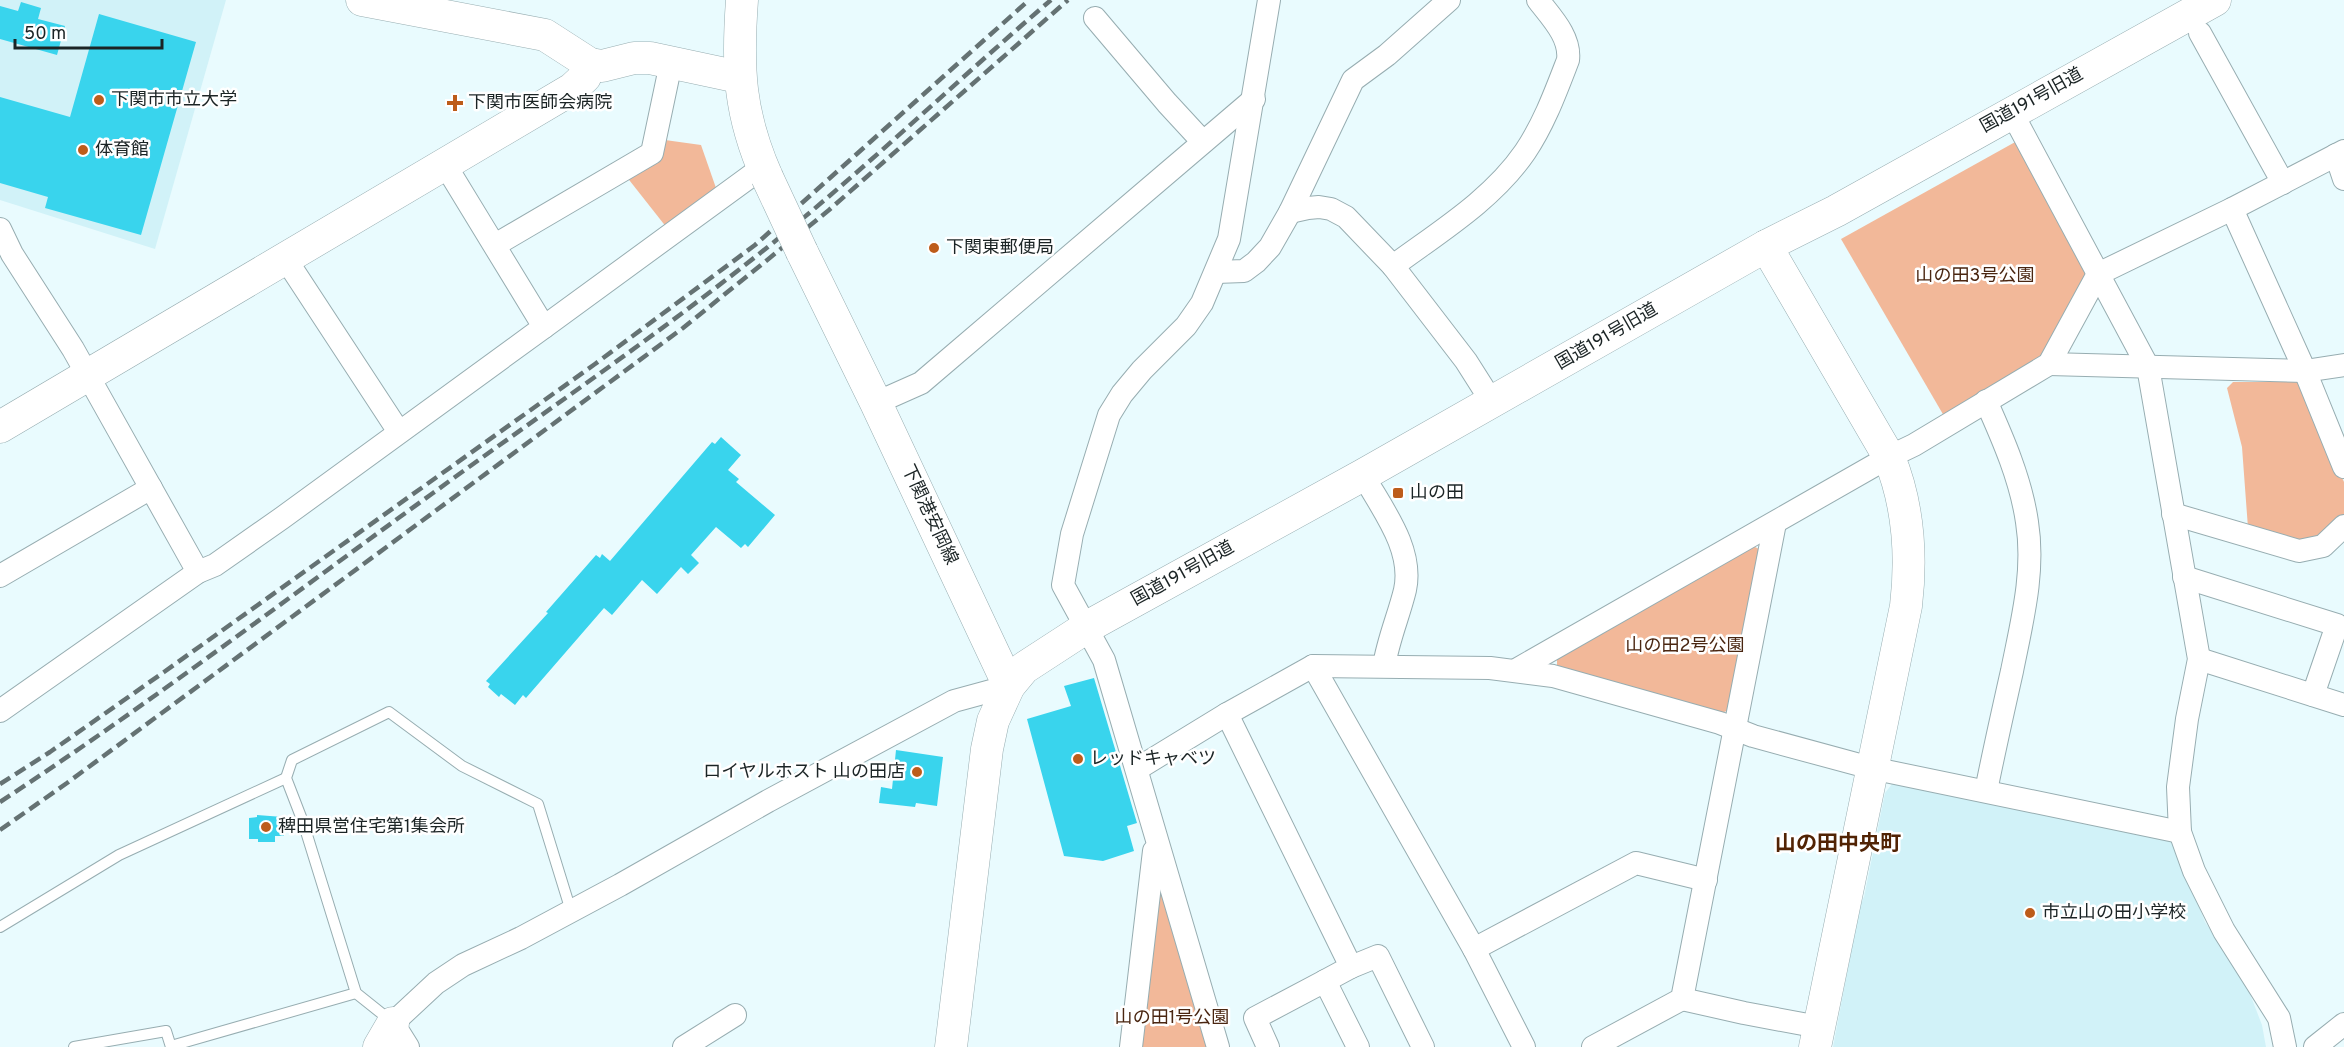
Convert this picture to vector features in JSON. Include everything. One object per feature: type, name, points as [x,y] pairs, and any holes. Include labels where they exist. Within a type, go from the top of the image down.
[{"type":"street","points":[[362,0],[417,6],[545,35],[590,64],[603,66],[634,58],[650,58],[739,77]]},
{"type":"street","name":"下関港安岡線","points":[[742,0],[739,77],[751,135],[765,172],[1009,686]]},
{"type":"street","points":[[1216,272],[1244,271],[1270,247],[1290,212],[1353,80],[1387,55],[1449,0]]},
{"type":"street","points":[[1393,266],[1460,218],[1483,197],[1525,151],[1540,124],[1555,93],[1568,60],[1569,51],[1567,41],[1538,0]]},
{"type":"street","name":"国道191号旧道","points":[[1009,686],[1024,668],[1087,627],[1363,475],[1766,246],[1836,211],[2215,0]]},
{"type":"street","points":[[1218,1047],[1155,840],[1137,769],[1104,660],[1063,585],[1072,534],[1109,415],[1122,394],[1142,370],[1186,326],[1202,303],[1229,239],[1273,3]]},
{"type":"street","points":[[1095,18],[1203,142]]},
{"type":"street","points":[[2200,33],[2283,183]]},
{"type":"street","points":[[495,245],[652,153],[671,63]]},
{"type":"street","points":[[0,427],[572,89],[585,77],[590,64]]},
{"type":"street","points":[[876,403],[921,383],[1254,99]]},
{"type":"street","points":[[2012,113],[2148,367],[2199,659],[2187,719],[2178,787],[2180,832],[2194,871],[2224,931],[2279,1018],[2285,1047]]},
{"type":"street","points":[[1516,670],[1889,457],[1914,445],[2049,364],[2098,274],[2340,153],[2344,179]]},
{"type":"street","points":[[444,163],[544,327]]},
{"type":"street","points":[[0,711],[198,572],[215,565],[544,327],[765,172]]},
{"type":"street","points":[[1290,212],[1308,208],[1331,209],[1346,217],[1393,266],[1466,361],[1492,402]]},
{"type":"street","points":[[2232,209],[2305,371],[2344,467]]},
{"type":"street","points":[[0,229],[6,258],[73,349],[198,572]]},
{"type":"street","points":[[1593,1047],[1682,999],[1744,1014],[1817,1037],[1908,591],[1907,522],[1899,483],[1889,457],[1766,246]]},
{"type":"street","points":[[285,258],[399,432]]},
{"type":"street","points":[[2049,364],[2305,371],[2344,365]]},
{"type":"street","points":[[1986,401],[2021,494],[2027,521],[2030,576],[1986,791]]},
{"type":"street","points":[[1363,475],[1401,544],[1407,571],[1405,589],[1384,666]]},
{"type":"street","points":[[0,576],[151,488]]},
{"type":"street","points":[[2173,514],[2299,551],[2322,546],[2344,526]]},
{"type":"street","points":[[1682,999],[1775,523]]},
{"type":"street","points":[[2184,577],[2337,625],[2313,695]]},
{"type":"street","points":[[2199,659],[2344,705]]},
{"type":"street","points":[[1137,769],[1227,714],[1313,666],[1516,670],[1553,676],[1871,768],[2180,832]]},
{"type":"street","points":[[1313,666],[1474,950],[1524,1047]]},
{"type":"street","points":[[393,1039],[436,984],[463,965],[571,911],[954,701],[1009,686]]},
{"type":"street","points":[[951,1047],[987,749],[993,721],[1009,686]]},
{"type":"street","points":[[1227,714],[1351,967]]},
{"type":"street","points":[[1131,1047],[1155,840]]},
{"type":"street","points":[[1474,950],[1636,863],[1706,880]]},
{"type":"street","points":[[1268,1047],[1255,1018],[1351,967],[1378,957],[1423,1047]]},
{"type":"street","points":[[1325,981],[1358,1047]]},
{"type":"street","points":[[684,1047],[735,1015]]},
{"type":"street","points":[[2315,1047],[2344,1024]]},
{"type":"lane","points":[[393,1039],[356,993],[303,822],[286,778],[292,760],[389,712],[462,766],[538,804],[571,911]]},
{"type":"lane","points":[[0,927],[119,855],[286,778]]},
{"type":"lane","points":[[74,1047],[166,1031],[171,1047],[356,993]]},
{"type":"shaded area","name":"下関市市立大学","points":[[0,0],[226,0],[155,249],[0,200]]},
{"type":"shaded area","name":"市立山の田小学校","points":[[1892,784],[2054,812],[2169,840],[2176,848],[2205,922],[2245,981],[2262,1025],[2266,1047],[1833,1047],[1860,905],[1864,897],[1885,793]]},
{"type":"green space","points":[[665,140],[701,145],[716,188],[667,228],[626,176]]},
{"type":"green space","name":"山の田3号公園","points":[[2017,141],[2087,271],[2039,362],[1944,416],[1841,239]]},
{"type":"green space","points":[[2233,382],[2299,382],[2344,482],[2344,515],[2330,529],[2303,542],[2248,528],[2242,447],[2227,388]]},
{"type":"green space","name":"山の田2号公園","points":[[1751,545],[1761,550],[1729,710],[1719,714],[1557,667],[1557,657]]},
{"type":"green space","name":"山の田1号公園","points":[[1158,890],[1163,891],[1210,1047],[1139,1047]]},
{"type":"building","points":[[21,2],[41,8],[38,19],[65,26],[57,55],[0,39],[0,6],[18,11]]},
{"type":"building","name":"体育館","points":[[99,14],[196,42],[141,235],[45,208],[48,197],[0,183],[0,97],[70,117]]},
{"type":"building","points":[[721,437],[741,455],[728,470],[739,479],[736,482],[775,515],[748,547],[745,544],[741,548],[716,527],[691,555],[699,563],[688,574],[681,567],[657,594],[642,580],[612,615],[604,608],[526,698],[523,695],[515,705],[501,694],[499,697],[488,687],[490,684],[486,681],[548,613],[546,612],[596,555],[600,558],[602,554],[610,561],[712,442],[715,444]]},
{"type":"building","name":"レッドキャベツ","points":[[1094,678],[1137,823],[1127,826],[1134,851],[1103,861],[1064,856],[1027,719],[1071,706],[1064,686]]},
{"type":"building","name":"ロイヤルホスト 山の田店","points":[[896,750],[943,757],[937,806],[916,803],[915,807],[879,803],[881,787],[892,789]]},
{"type":"building","name":"稗田県営住宅第1集会所","points":[[257,815],[283,817],[284,836],[275,836],[275,842],[258,842],[258,839],[249,839],[249,818],[257,817]]},
{"type":"railway","points":[[0,784],[164,672],[595,364],[755,245],[1029,0]]},
{"type":"railway","points":[[0,802],[164,689],[633,350],[731,276],[827,198],[1051,0]]},
{"type":"railway","points":[[0,830],[67,783],[683,328],[829,210],[1068,0]]},
{"type":"place","name":"下関市市立大学","points":[[99,100]]},
{"type":"place","name":"下関市医師会病院","points":[[455,103]]},
{"type":"place","name":"体育館","points":[[83,150]]},
{"type":"place","name":"下関東郵便局","points":[[934,248]]},
{"type":"place","name":"山の田","points":[[1398,493]]},
{"type":"place","name":"レッドキャベツ","points":[[1078,759]]},
{"type":"place","name":"ロイヤルホスト 山の田店","points":[[917,772]]},
{"type":"place","name":"稗田県営住宅第1集会所","points":[[266,827]]},
{"type":"place","name":"市立山の田小学校","points":[[2030,913]]},
{"type":"district","name":"山の田中央町","points":[[1838,844]]}]
